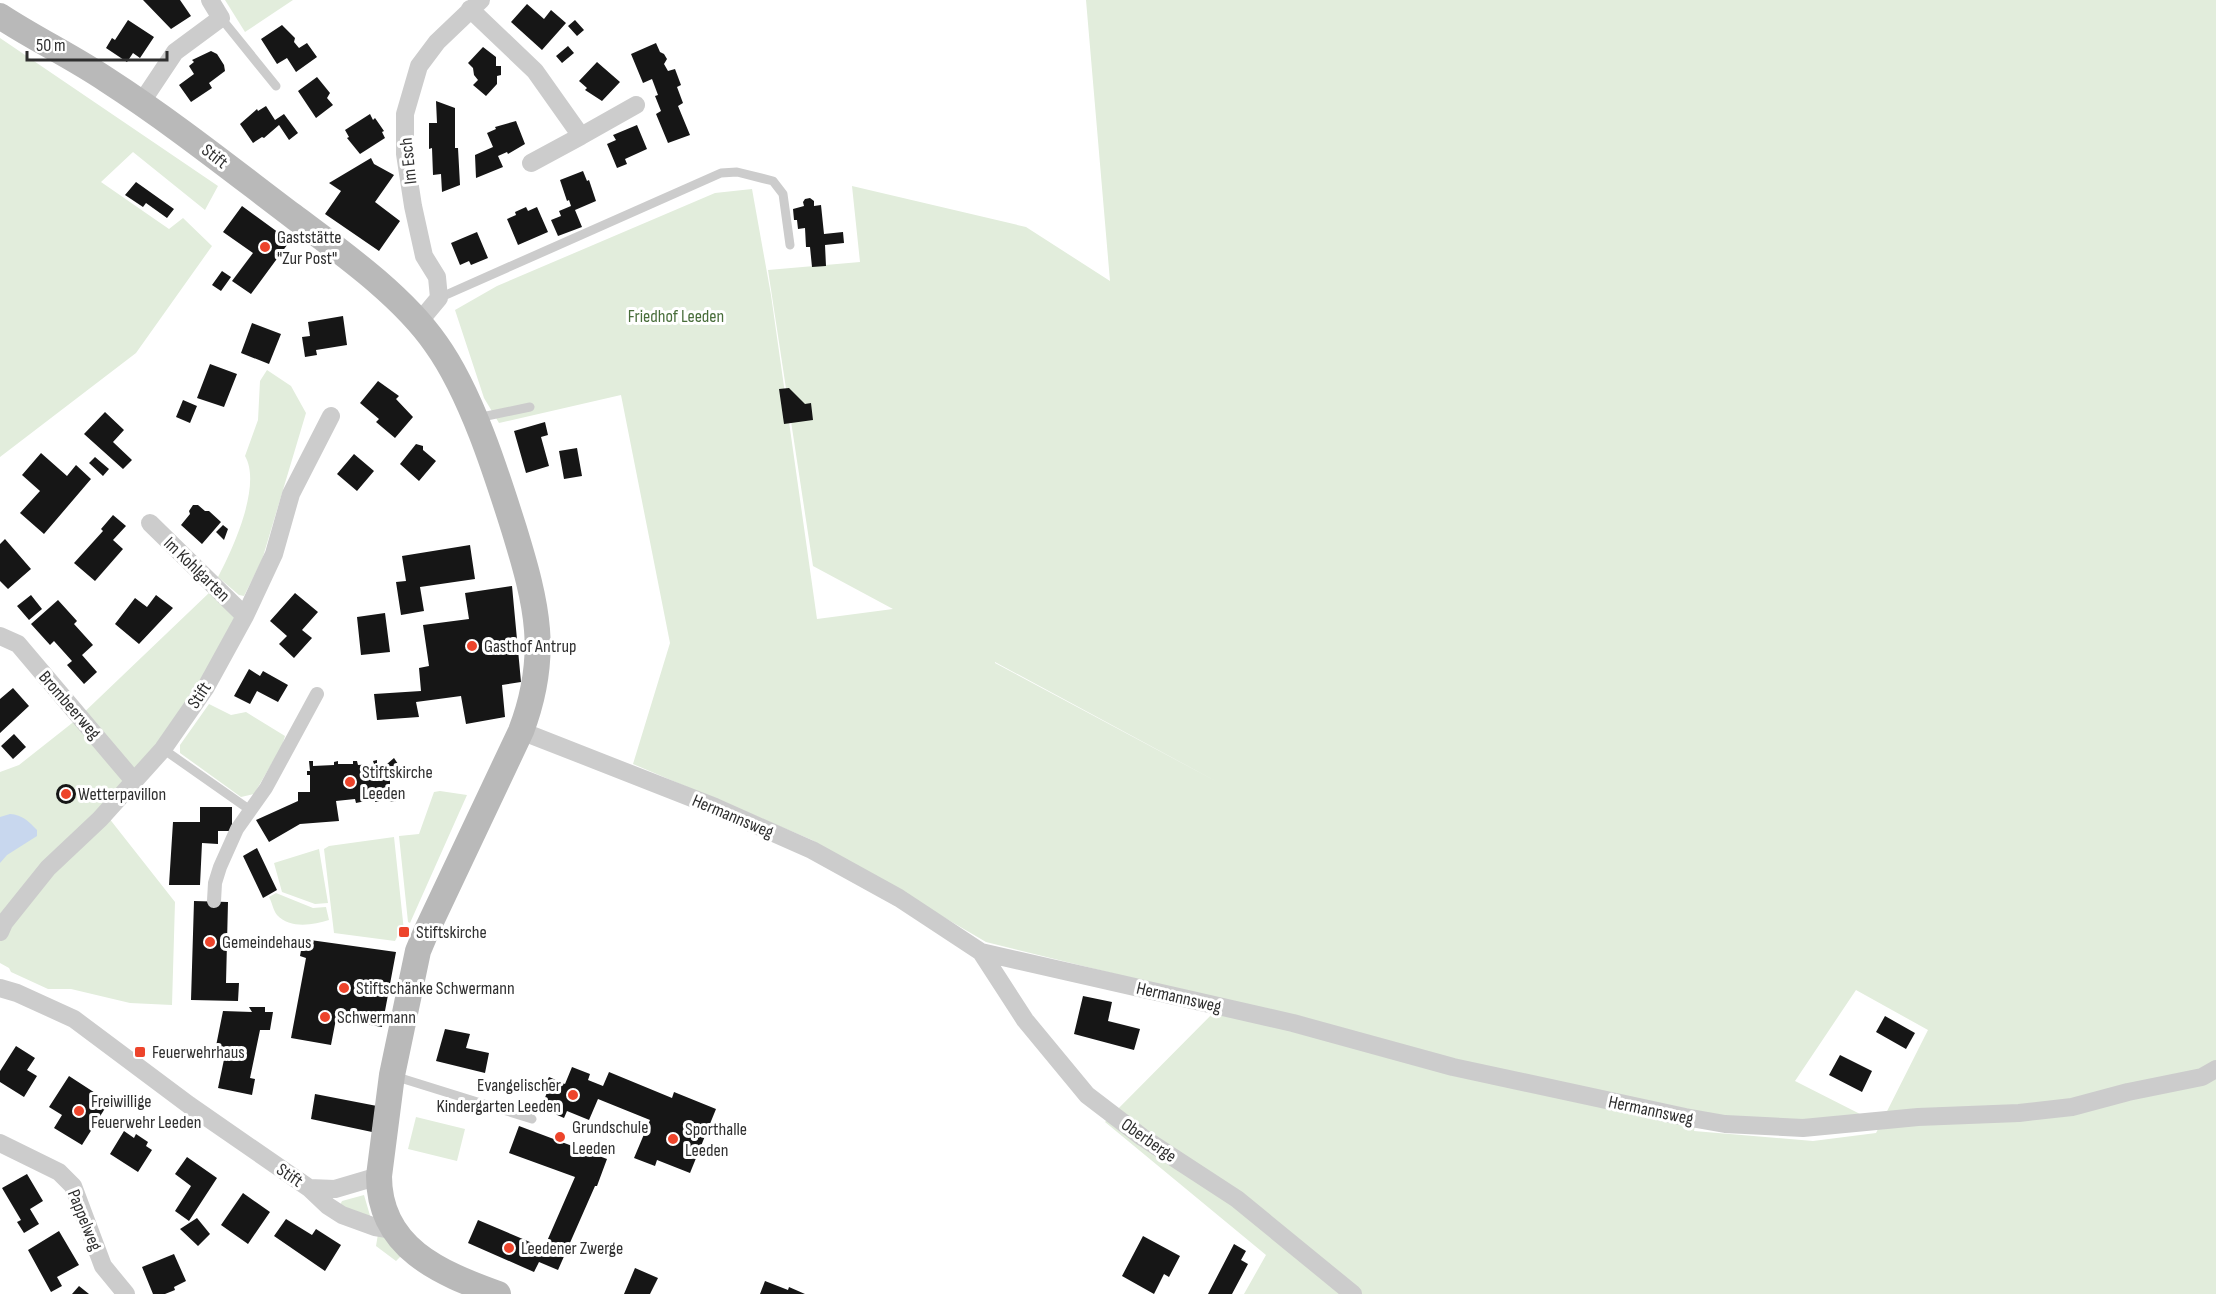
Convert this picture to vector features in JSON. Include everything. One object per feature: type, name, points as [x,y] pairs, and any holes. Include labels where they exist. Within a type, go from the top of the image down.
[{"type":"main road","name":"Stift","points":[[0,16],[34,39],[106,79],[177,127],[330,243],[417,320],[437,345],[459,383],[475,418],[525,565],[538,625],[539,652],[536,682],[530,708],[521,730],[423,938],[392,1075]]},
{"type":"main road","points":[[392,1075],[379,1176],[381,1203],[393,1230],[408,1246],[442,1271],[498,1294]]},
{"type":"street","points":[[141,103],[175,52],[221,18],[210,0]]},
{"type":"street","name":"Im Esch","points":[[439,298],[437,277],[424,256],[405,154],[405,114],[419,66],[437,42],[476,4],[535,71],[581,136]]},
{"type":"street","points":[[531,163],[636,105]]},
{"type":"street","points":[[417,320],[439,298]]},
{"type":"street","name":"Stift","points":[[0,932],[4,923],[48,868],[100,819],[163,749],[206,687],[245,616],[274,554],[291,494],[331,416]]},
{"type":"street","name":"Im Kohlgarten","points":[[150,523],[245,616]]},
{"type":"street","name":"Brombeerweg","points":[[0,636],[18,644],[134,781]]},
{"type":"street","points":[[214,901],[215,883],[220,867],[237,829],[266,788],[317,694]]},
{"type":"street","name":"Hermannsweg","points":[[521,730],[715,807],[812,850],[899,898],[981,952],[1293,1023],[1453,1067],[1685,1118],[1725,1124],[1803,1128],[2019,1113],[2072,1107],[2128,1092],[2202,1077],[2216,1069]]},
{"type":"street","name":"Oberberge","points":[[981,952],[1025,1020],[1087,1095],[1142,1137],[1237,1199],[1353,1294]]},
{"type":"street","name":"Stift","points":[[0,988],[17,993],[74,1019],[189,1105],[309,1188],[328,1206],[342,1215],[375,1227],[393,1230]]},
{"type":"street","name":"Pappelweg","points":[[0,1143],[59,1172],[73,1186],[103,1266],[126,1294]]},
{"type":"street","points":[[309,1188],[335,1189],[379,1176]]},
{"type":"lane","points":[[221,18],[276,86]]},
{"type":"lane","points":[[439,298],[720,173],[737,172],[773,181],[783,194],[790,245]]},
{"type":"lane","points":[[475,418],[530,407]]},
{"type":"lane","points":[[163,749],[250,810]]},
{"type":"lane","points":[[392,1075],[532,1119]]},
{"type":"green space","points":[[225,0],[293,0],[245,32]]},
{"type":"green space","name":"Friedhof Leeden","points":[[1086,0],[2216,0],[2216,1294],[1244,1294],[1266,1255],[1105,1122],[1225,1001],[986,942],[812,840],[633,764],[670,643],[621,395],[499,423],[484,398],[455,310],[497,286],[715,193],[752,189],[771,295],[817,619],[893,609],[813,566],[768,270],[860,262],[852,186],[1026,227],[1110,281]],"holes":[[[995,662],[1223,785],[995,663]],[[1856,990],[1928,1030],[1876,1133],[1813,1141],[1694,1131],[1697,1116],[1813,1122],[1862,1115],[1795,1081]]]},
{"type":"green space","points":[[0,38],[218,186],[205,210],[133,152],[101,182],[169,229],[183,218],[212,246],[136,353],[0,457]]},
{"type":"green space","points":[[267,370],[291,386],[306,413],[262,560],[244,596],[239,595],[218,577],[244,517],[250,483],[245,456],[258,420],[260,381]]},
{"type":"green space","points":[[211,591],[237,617],[201,685],[157,745],[101,808],[175,902],[172,1005],[130,1003],[71,989],[48,989],[11,972],[9,968],[0,963],[0,772],[19,765],[76,720]]},
{"type":"green space","points":[[209,704],[231,715],[246,712],[285,736],[282,746],[254,794],[241,797],[180,753],[180,745]]},
{"type":"green space","points":[[434,792],[467,795],[410,923],[408,922],[399,836],[419,834]]},
{"type":"green space","points":[[394,837],[404,931],[400,931],[395,941],[334,933],[324,849],[329,846]]},
{"type":"green space","points":[[319,849],[328,903],[315,904],[282,892],[274,863]]},
{"type":"green space","points":[[276,893],[313,908],[326,907],[329,920],[302,925],[282,919],[277,915],[269,897]]},
{"type":"green space","points":[[416,1117],[465,1129],[457,1161],[408,1149]]},
{"type":"green space","points":[[364,1195],[371,1219],[340,1205],[342,1201]]},
{"type":"green space","points":[[378,1234],[388,1238],[401,1256],[396,1261],[376,1246]]},
{"type":"water","points":[[10,814],[28,821],[37,830],[37,836],[7,855],[0,863],[0,817]]},
{"type":"building","points":[[143,0],[180,0],[191,16],[171,29]]},
{"type":"building","points":[[527,4],[544,19],[551,10],[566,23],[542,50],[511,22]]},
{"type":"building","points":[[128,20],[154,37],[140,58],[133,53],[127,62],[106,48],[112,38],[115,40]]},
{"type":"building","points":[[575,20],[584,30],[577,36],[568,26]]},
{"type":"building","points":[[282,25],[295,38],[294,42],[299,48],[307,43],[317,57],[296,72],[287,58],[277,64],[261,39]]},
{"type":"building","points":[[656,43],[660,52],[667,59],[664,64],[668,71],[675,69],[681,85],[677,87],[683,103],[678,106],[690,135],[668,143],[656,114],[661,111],[652,79],[643,83],[631,54]]},
{"type":"building","points":[[568,46],[574,53],[562,63],[556,56]]},
{"type":"building","points":[[483,47],[496,57],[496,66],[501,66],[501,75],[497,76],[497,84],[486,96],[473,85],[478,80],[468,63]]},
{"type":"building","points":[[211,51],[217,54],[225,71],[209,83],[212,88],[191,102],[179,85],[194,74],[189,66],[194,62],[192,60]]},
{"type":"building","points":[[597,62],[620,82],[602,101],[585,90],[587,88],[579,81]]},
{"type":"building","points":[[317,77],[330,93],[327,98],[333,105],[316,118],[298,91]]},
{"type":"building","points":[[436,101],[455,108],[455,148],[458,148],[460,185],[442,192],[441,174],[433,175],[432,148],[429,149],[429,123],[437,123]]},
{"type":"building","points":[[266,106],[275,120],[284,114],[298,133],[289,140],[279,125],[264,138],[253,143],[240,124],[257,109],[258,111]]},
{"type":"building","points":[[370,114],[384,131],[382,132],[385,138],[360,154],[347,138],[349,137],[345,130]]},
{"type":"building","points":[[516,121],[525,144],[508,154],[507,152],[498,156],[503,167],[476,178],[475,155],[493,147],[487,133],[496,129],[495,127]]},
{"type":"building","points":[[637,125],[647,149],[625,159],[627,164],[617,168],[607,144],[616,140],[613,135]]},
{"type":"building","points":[[371,158],[374,164],[394,175],[375,202],[400,221],[379,251],[325,214],[341,191],[329,183]]},
{"type":"building","points":[[583,171],[587,181],[589,180],[596,201],[575,210],[582,227],[558,236],[551,220],[561,216],[559,211],[571,206],[560,180]]},
{"type":"building","points":[[136,182],[174,209],[167,218],[146,203],[143,207],[125,195]]},
{"type":"building","points":[[810,198],[814,201],[814,206],[821,205],[824,234],[843,232],[844,243],[825,245],[826,266],[812,267],[810,247],[806,247],[805,228],[798,229],[797,220],[794,220],[793,209],[804,206],[805,199]]},
{"type":"building","name":"Gaststätte \"Zur Post\"","points":[[242,206],[290,241],[251,294],[232,281],[253,253],[223,232]]},
{"type":"building","points":[[526,207],[528,211],[537,207],[548,232],[518,245],[507,219]]},
{"type":"building","points":[[477,232],[488,258],[471,265],[469,261],[460,265],[451,243]]},
{"type":"building","points":[[222,271],[231,277],[221,291],[212,285]]},
{"type":"building","points":[[343,316],[347,345],[316,350],[317,355],[305,357],[302,337],[310,336],[308,322]]},
{"type":"building","points":[[252,323],[281,334],[269,364],[241,353]]},
{"type":"building","points":[[210,364],[237,374],[224,407],[197,398]]},
{"type":"building","points":[[378,381],[399,396],[396,399],[413,417],[395,438],[376,422],[379,419],[360,403]]},
{"type":"building","points":[[789,388],[805,404],[811,403],[813,420],[784,424],[779,389]]},
{"type":"building","points":[[183,400],[197,406],[190,423],[176,417]]},
{"type":"building","points":[[105,412],[124,430],[113,442],[132,460],[123,469],[84,434]]},
{"type":"building","points":[[545,422],[548,435],[541,437],[549,466],[526,473],[514,431]]},
{"type":"building","points":[[416,444],[423,446],[423,450],[436,461],[419,481],[400,464]]},
{"type":"building","points":[[577,448],[582,476],[564,479],[559,451]]},
{"type":"building","points":[[41,453],[67,476],[76,465],[91,479],[44,534],[20,513],[40,491],[22,475]]},
{"type":"building","points":[[354,454],[374,471],[357,491],[337,474]]},
{"type":"building","points":[[95,457],[109,469],[103,476],[89,463]]},
{"type":"building","points":[[193,505],[209,511],[221,522],[202,544],[181,525],[190,514],[189,511]]},
{"type":"building","points":[[113,515],[126,526],[113,540],[123,549],[95,581],[74,563],[103,531],[101,529]]},
{"type":"building","points":[[223,525],[228,529],[224,540],[216,532]]},
{"type":"building","points":[[5,539],[31,569],[8,589],[0,581],[0,544]]},
{"type":"building","points":[[470,545],[475,579],[420,587],[424,611],[401,615],[396,582],[406,581],[402,556]]},
{"type":"building","name":"Gasthof Antrup","points":[[512,586],[521,682],[502,685],[505,717],[466,724],[461,696],[416,702],[419,717],[377,720],[374,694],[421,691],[419,668],[429,666],[423,625],[469,619],[465,593]]},
{"type":"building","points":[[295,593],[318,612],[302,630],[312,638],[294,658],[279,644],[287,636],[270,621]]},
{"type":"building","points":[[31,595],[42,609],[29,620],[17,606]]},
{"type":"building","points":[[156,595],[173,608],[139,644],[115,624],[135,598],[147,607]]},
{"type":"building","points":[[58,600],[77,621],[74,624],[93,645],[82,655],[97,672],[84,684],[67,665],[72,661],[54,641],[50,645],[31,624]]},
{"type":"building","points":[[385,613],[390,652],[361,655],[357,617]]},
{"type":"building","points":[[249,669],[260,676],[263,671],[288,685],[278,702],[257,691],[250,704],[234,696]]},
{"type":"building","points":[[13,688],[29,706],[0,733],[0,699]]},
{"type":"building","points":[[14,734],[26,747],[13,759],[1,746]]},
{"type":"building","name":"Stiftskirche Leeden","points":[[394,758],[398,764],[390,769],[390,785],[391,796],[396,801],[394,802],[379,800],[375,802],[375,799],[356,803],[355,799],[336,801],[339,821],[300,824],[269,842],[256,820],[298,801],[298,792],[310,792],[310,775],[307,775],[307,771],[310,771],[309,761],[313,761],[313,766],[334,765],[334,762],[338,761],[338,764],[353,764],[353,761],[357,761],[358,765],[374,764],[373,761],[377,760],[377,764],[387,764]]},
{"type":"building","name":"Wetterpavillon","points":[[62,784],[70,784],[76,790],[76,798],[70,804],[62,804],[56,798],[56,790]]},
{"type":"building","points":[[200,807],[232,807],[232,831],[218,831],[218,844],[202,843],[200,885],[169,885],[173,822],[200,822]]},
{"type":"building","points":[[257,848],[277,890],[263,898],[243,856]]},
{"type":"building","name":"Gemeindehaus","points":[[194,901],[228,902],[226,983],[239,983],[238,1001],[191,1000]]},
{"type":"building","name":"Stiftschänke Schwermann","points":[[303,939],[396,952],[382,1027],[336,1019],[331,1045],[291,1038],[306,958],[300,956]]},
{"type":"building","points":[[1083,996],[1112,1002],[1108,1021],[1140,1029],[1134,1050],[1074,1034]]},
{"type":"building","points":[[249,1007],[265,1007],[265,1012],[273,1012],[270,1030],[260,1030],[250,1078],[255,1079],[252,1095],[218,1088],[226,1050],[216,1046],[223,1011],[252,1012]]},
{"type":"building","points":[[1885,1016],[1915,1033],[1906,1049],[1876,1032]]},
{"type":"building","points":[[445,1029],[470,1034],[466,1048],[489,1053],[485,1073],[436,1061]]},
{"type":"building","points":[[16,1046],[35,1058],[27,1070],[37,1076],[24,1097],[0,1082],[0,1071]]},
{"type":"building","points":[[1840,1055],[1872,1071],[1862,1092],[1829,1075]]},
{"type":"building","name":"Sporthalle Leeden","points":[[572,1067],[590,1074],[588,1080],[603,1086],[609,1072],[672,1098],[674,1092],[716,1109],[690,1173],[657,1160],[655,1166],[634,1158],[650,1120],[598,1099],[589,1120],[567,1111],[564,1118],[555,1114],[557,1109],[543,1103],[549,1087],[545,1085],[549,1077],[565,1084]]},
{"type":"building","name":"Freiwillige Feuerwehr Leeden","points":[[69,1076],[109,1102],[82,1145],[54,1128],[62,1115],[49,1107]]},
{"type":"building","points":[[315,1094],[377,1106],[372,1132],[311,1119]]},
{"type":"building","points":[[519,1126],[607,1159],[558,1270],[539,1262],[534,1272],[468,1243],[478,1220],[544,1248],[575,1177],[509,1153]]},
{"type":"building","points":[[124,1131],[134,1138],[136,1134],[148,1142],[146,1146],[152,1150],[138,1172],[110,1154]]},
{"type":"building","points":[[187,1157],[217,1178],[189,1221],[175,1211],[191,1186],[175,1174]]},
{"type":"building","points":[[27,1174],[43,1201],[30,1209],[39,1224],[24,1233],[17,1222],[21,1220],[2,1188]]},
{"type":"building","points":[[243,1193],[270,1212],[248,1244],[221,1225]]},
{"type":"building","points":[[197,1218],[210,1234],[198,1246],[180,1229]]},
{"type":"building","points":[[286,1219],[312,1235],[316,1229],[341,1245],[325,1271],[274,1236]]},
{"type":"building","points":[[59,1231],[79,1265],[57,1277],[62,1286],[51,1292],[28,1250]]},
{"type":"building","points":[[1143,1236],[1180,1256],[1169,1277],[1164,1274],[1154,1294],[1122,1276]]},
{"type":"building","points":[[1234,1244],[1246,1251],[1241,1260],[1248,1264],[1232,1294],[1208,1294]]},
{"type":"building","points":[[174,1254],[186,1281],[174,1287],[175,1290],[165,1294],[153,1294],[142,1267]]},
{"type":"building","points":[[635,1268],[658,1278],[650,1294],[624,1294]]},
{"type":"building","points":[[765,1281],[788,1290],[789,1287],[805,1294],[760,1294]]},
{"type":"building","points":[[79,1286],[89,1294],[72,1294]]},
{"type":"place","name":"Gaststätte \"Zur Post\"","points":[[265,247]]},
{"type":"place","name":"Gasthof Antrup","points":[[472,646]]},
{"type":"place","name":"Stiftskirche Leeden","points":[[350,782]]},
{"type":"place","name":"Wetterpavillon","points":[[66,794]]},
{"type":"place","name":"Stiftskirche","points":[[404,932]]},
{"type":"place","name":"Gemeindehaus","points":[[210,942]]},
{"type":"place","name":"Stiftschänke Schwermann","points":[[344,988]]},
{"type":"place","name":"Schwermann","points":[[325,1017]]},
{"type":"place","name":"Feuerwehrhaus","points":[[140,1052]]},
{"type":"place","name":"Evangelischer Kindergarten Leeden","points":[[573,1095]]},
{"type":"place","name":"Freiwillige Feuerwehr Leeden","points":[[79,1111]]},
{"type":"place","name":"Grundschule Leeden","points":[[560,1137]]},
{"type":"place","name":"Sporthalle Leeden","points":[[673,1139]]},
{"type":"place","name":"Leedener Zwerge","points":[[509,1248]]}]
